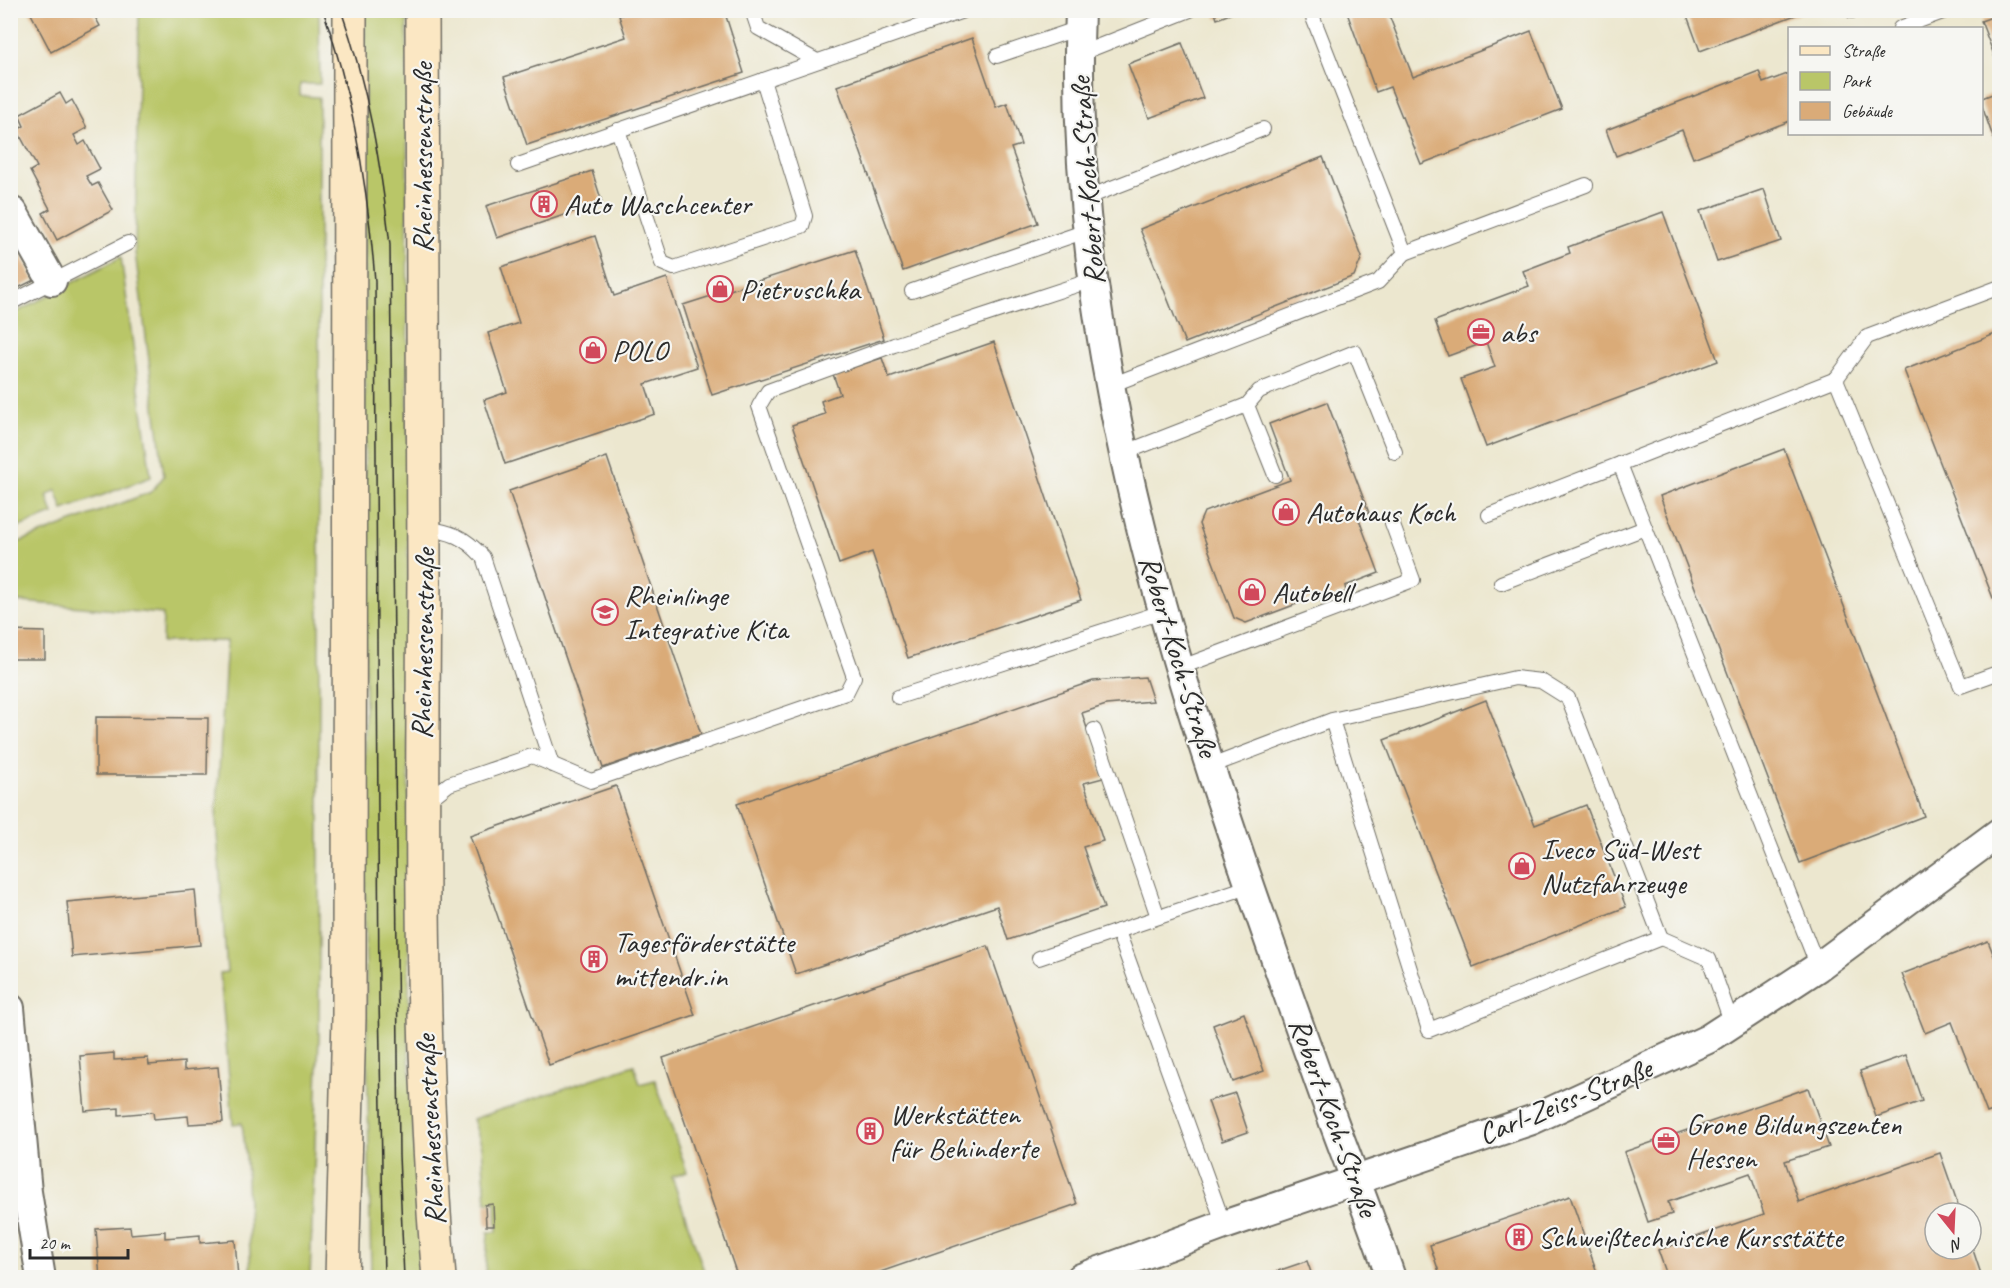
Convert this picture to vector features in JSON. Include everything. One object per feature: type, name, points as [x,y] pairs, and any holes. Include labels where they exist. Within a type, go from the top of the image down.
[{"type":"main road","points":[[342,1278],[349,1017],[350,10]]},
{"type":"main road","name":"Rheinhessenstraße","points":[[422,10],[424,528],[421,807],[426,1091],[439,1278]]},
{"type":"street","name":"Robert-Koch-Straße","points":[[1081,23],[1086,198],[1092,280],[1111,386],[1162,612],[1250,886],[1391,1278]]},
{"type":"street","points":[[11,211],[52,281]]},
{"type":"street","name":"Carl-Zeiss-Straße","points":[[1091,1276],[1224,1225],[1532,1120],[1666,1059],[1732,1024],[1818,967],[2000,832]]},
{"type":"street","points":[[10,1008],[27,1192],[41,1278]]},
{"type":"lane","points":[[752,10],[758,28],[817,61]]},
{"type":"lane","points":[[518,165],[966,10]]},
{"type":"lane","points":[[997,56],[1081,23],[1190,10]]},
{"type":"lane","points":[[1310,10],[1405,253]]},
{"type":"lane","points":[[1903,27],[1948,10]]},
{"type":"lane","points":[[618,130],[662,263],[674,268],[801,226],[804,216],[763,80]]},
{"type":"lane","points":[[1086,198],[1263,129]]},
{"type":"lane","points":[[1111,386],[1378,282],[1405,253],[1586,185]]},
{"type":"lane","points":[[912,291],[1089,230]]},
{"type":"lane","points":[[10,303],[128,243]]},
{"type":"lane","points":[[421,807],[449,784],[532,756],[591,781],[846,693],[854,677],[759,406],[768,391],[894,345],[1092,280]]},
{"type":"lane","points":[[1489,515],[1836,379],[1867,337],[2000,287]]},
{"type":"lane","points":[[1125,452],[1247,405],[1259,391],[1355,352],[1395,452]]},
{"type":"lane","points":[[1836,379],[1961,686],[2000,672]]},
{"type":"lane","points":[[1247,405],[1275,475]]},
{"type":"lane","points":[[1620,464],[1818,967]]},
{"type":"lane","points":[[1179,668],[1413,580],[1392,523]]},
{"type":"lane","points":[[424,528],[449,532],[470,542],[483,557],[552,765]]},
{"type":"lane","points":[[1501,583],[1646,528]]},
{"type":"lane","points":[[898,697],[1162,612]]},
{"type":"lane","points":[[1211,765],[1332,720],[1515,678],[1541,681],[1568,698],[1661,938],[1709,959],[1732,1024]]},
{"type":"lane","points":[[1332,720],[1429,1030],[1661,938]]},
{"type":"lane","points":[[1094,730],[1158,917]]},
{"type":"lane","points":[[1039,958],[1250,886]]},
{"type":"lane","points":[[1118,931],[1224,1225]]},
{"type":"green space","points":[[316,10],[319,15],[320,84],[300,84],[300,96],[319,97],[319,1037],[310,1277],[251,1277],[246,1158],[242,1123],[233,1124],[220,973],[227,972],[216,820],[227,641],[162,642],[163,614],[11,601],[11,545],[151,492],[164,476],[135,252],[139,11]]},
{"type":"green space","points":[[365,11],[407,11],[409,1054],[422,1277],[371,1277],[365,923]]},
{"type":"green space","points":[[121,257],[151,477],[63,510],[56,490],[47,496],[53,514],[11,530],[11,315]]},
{"type":"green space","points":[[634,1065],[640,1084],[655,1080],[687,1172],[672,1177],[706,1277],[485,1277],[488,1232],[497,1232],[496,1202],[486,1202],[482,1147],[473,1119]]},
{"type":"building","points":[[29,10],[91,10],[100,26],[51,52]]},
{"type":"building","points":[[634,10],[724,10],[744,73],[527,145],[504,77],[626,37],[619,16]]},
{"type":"building","points":[[1214,10],[1238,10],[1238,11],[1217,19]]},
{"type":"building","points":[[1346,10],[1387,10],[1413,77],[1531,31],[1562,109],[1421,164],[1390,87],[1376,92]]},
{"type":"building","points":[[1685,10],[1806,10],[1806,11],[1700,51]]},
{"type":"building","points":[[2000,14],[2000,68],[1999,68],[1981,21]]},
{"type":"building","points":[[972,38],[996,107],[1007,103],[1021,145],[1011,148],[1038,223],[903,271],[837,86]]},
{"type":"building","points":[[1182,43],[1203,98],[1149,118],[1128,64]]},
{"type":"building","points":[[1759,71],[1763,83],[1788,74],[1788,122],[1693,158],[1682,130],[1616,156],[1606,130]]},
{"type":"building","points":[[2000,91],[2000,154],[1983,109],[1983,98]]},
{"type":"building","points":[[60,93],[66,104],[72,100],[87,128],[74,135],[79,145],[85,141],[100,169],[86,176],[92,186],[98,183],[113,210],[57,240],[43,213],[50,209],[30,171],[37,167],[17,130],[24,126],[19,115]]},
{"type":"building","points":[[1323,157],[1362,257],[1354,276],[1185,343],[1140,229]]},
{"type":"building","name":"Auto Waschcenter","points":[[592,171],[602,202],[497,238],[486,206]]},
{"type":"building","points":[[1764,189],[1781,241],[1717,262],[1700,211]]},
{"type":"building","points":[[1663,212],[1718,361],[1486,447],[1461,379],[1495,367],[1486,342],[1448,356],[1435,321],[1529,286],[1523,271],[1570,253],[1568,247]]},
{"type":"building","name":"POLO","points":[[595,236],[614,296],[667,278],[697,367],[645,384],[655,414],[505,464],[484,400],[507,392],[488,333],[519,323],[501,267]]},
{"type":"building","points":[[855,250],[884,339],[712,395],[683,305]]},
{"type":"building","points":[[20,254],[34,280],[10,292],[10,259]]},
{"type":"building","points":[[2000,332],[2000,596],[1993,598],[1904,370]]},
{"type":"building","points":[[994,342],[1081,600],[908,658],[872,552],[839,564],[792,425],[825,414],[821,401],[840,394],[833,374],[882,358],[889,378]]},
{"type":"building","name":"Autohaus Koch","points":[[1327,402],[1369,513],[1358,517],[1379,573],[1345,586],[1346,592],[1320,601],[1318,596],[1246,623],[1234,618],[1199,524],[1204,512],[1290,480],[1269,424]]},
{"type":"building","points":[[1784,449],[1924,816],[1800,863],[1660,496]]},
{"type":"building","name":"Rheinlinge Integrative Kita","points":[[607,457],[701,734],[603,768],[509,491]]},
{"type":"building","points":[[10,631],[45,632],[45,659],[10,659]]},
{"type":"building","points":[[1145,677],[1153,701],[1106,705],[1082,713],[1103,778],[1084,783],[1103,841],[1083,847],[1104,908],[1008,940],[997,906],[796,974],[737,804],[1093,681]]},
{"type":"building","name":"Iveco Süd-West Nutzfahrzeuge","points":[[1486,700],[1535,825],[1586,805],[1626,907],[1473,967],[1384,740]]},
{"type":"building","points":[[96,717],[208,718],[207,775],[96,775]]},
{"type":"building","name":"Tagesförderstätte mittendr.in","points":[[616,786],[695,1015],[549,1065],[470,836]]},
{"type":"building","points":[[195,890],[200,945],[72,957],[67,902]]},
{"type":"building","points":[[1988,941],[2000,971],[2000,1108],[1987,1113],[1952,1022],[1925,1033],[1902,974]]},
{"type":"building","name":"Werkstätten für Behinderte","points":[[988,946],[1077,1204],[863,1278],[738,1278],[663,1058]]},
{"type":"building","points":[[1244,1013],[1264,1071],[1233,1082],[1213,1025]]},
{"type":"building","points":[[114,1053],[114,1060],[148,1058],[149,1065],[184,1062],[184,1070],[218,1067],[223,1122],[189,1124],[188,1116],[154,1119],[153,1112],[119,1115],[119,1108],[85,1111],[80,1056]]},
{"type":"building","points":[[1906,1055],[1922,1101],[1876,1117],[1860,1071]]},
{"type":"building","points":[[1808,1088],[1829,1147],[1785,1161],[1799,1202],[1940,1153],[1957,1201],[1923,1201],[1923,1261],[1977,1261],[1981,1274],[1971,1278],[1668,1278],[1658,1250],[1764,1214],[1750,1173],[1668,1202],[1672,1214],[1648,1222],[1624,1152]]},
{"type":"building","points":[[1235,1093],[1248,1132],[1222,1141],[1208,1101]]},
{"type":"building","name":"Schweißtechnische Kursstätte","points":[[1570,1196],[1599,1278],[1441,1278],[1430,1245]]},
{"type":"building","points":[[493,1204],[494,1226],[486,1226],[485,1205]]},
{"type":"building","points":[[130,1227],[131,1234],[165,1231],[165,1238],[200,1235],[200,1243],[235,1240],[238,1278],[100,1278],[96,1229]]},
{"type":"building","points":[[1307,1261],[1313,1278],[1260,1278],[1260,1277]]},
{"type":"tram line","points":[[323,10],[343,77],[358,144],[375,281],[379,998],[384,1278]]},
{"type":"tram line","points":[[341,10],[366,97],[390,245],[399,1155],[404,1278]]},
{"type":"place","name":"Auto Waschcenter","points":[[544,204]]},
{"type":"place","name":"Pietruschka","points":[[720,289]]},
{"type":"place","name":"abs","points":[[1481,332]]},
{"type":"place","name":"POLO","points":[[593,350]]},
{"type":"place","name":"Autohaus Koch","points":[[1286,512]]},
{"type":"place","name":"Autobell","points":[[1252,592]]},
{"type":"place","name":"Rheinlinge Integrative Kita","points":[[605,612]]},
{"type":"place","name":"Iveco Süd-West Nutzfahrzeuge","points":[[1522,866]]},
{"type":"place","name":"Tagesförderstätte mittendr.in","points":[[594,959]]},
{"type":"place","name":"Werkstätten für Behinderte","points":[[870,1131]]},
{"type":"place","name":"Grone Bildungszenten Hessen","points":[[1666,1141]]},
{"type":"place","name":"Schweißtechnische Kursstätte","points":[[1519,1237]]}]
